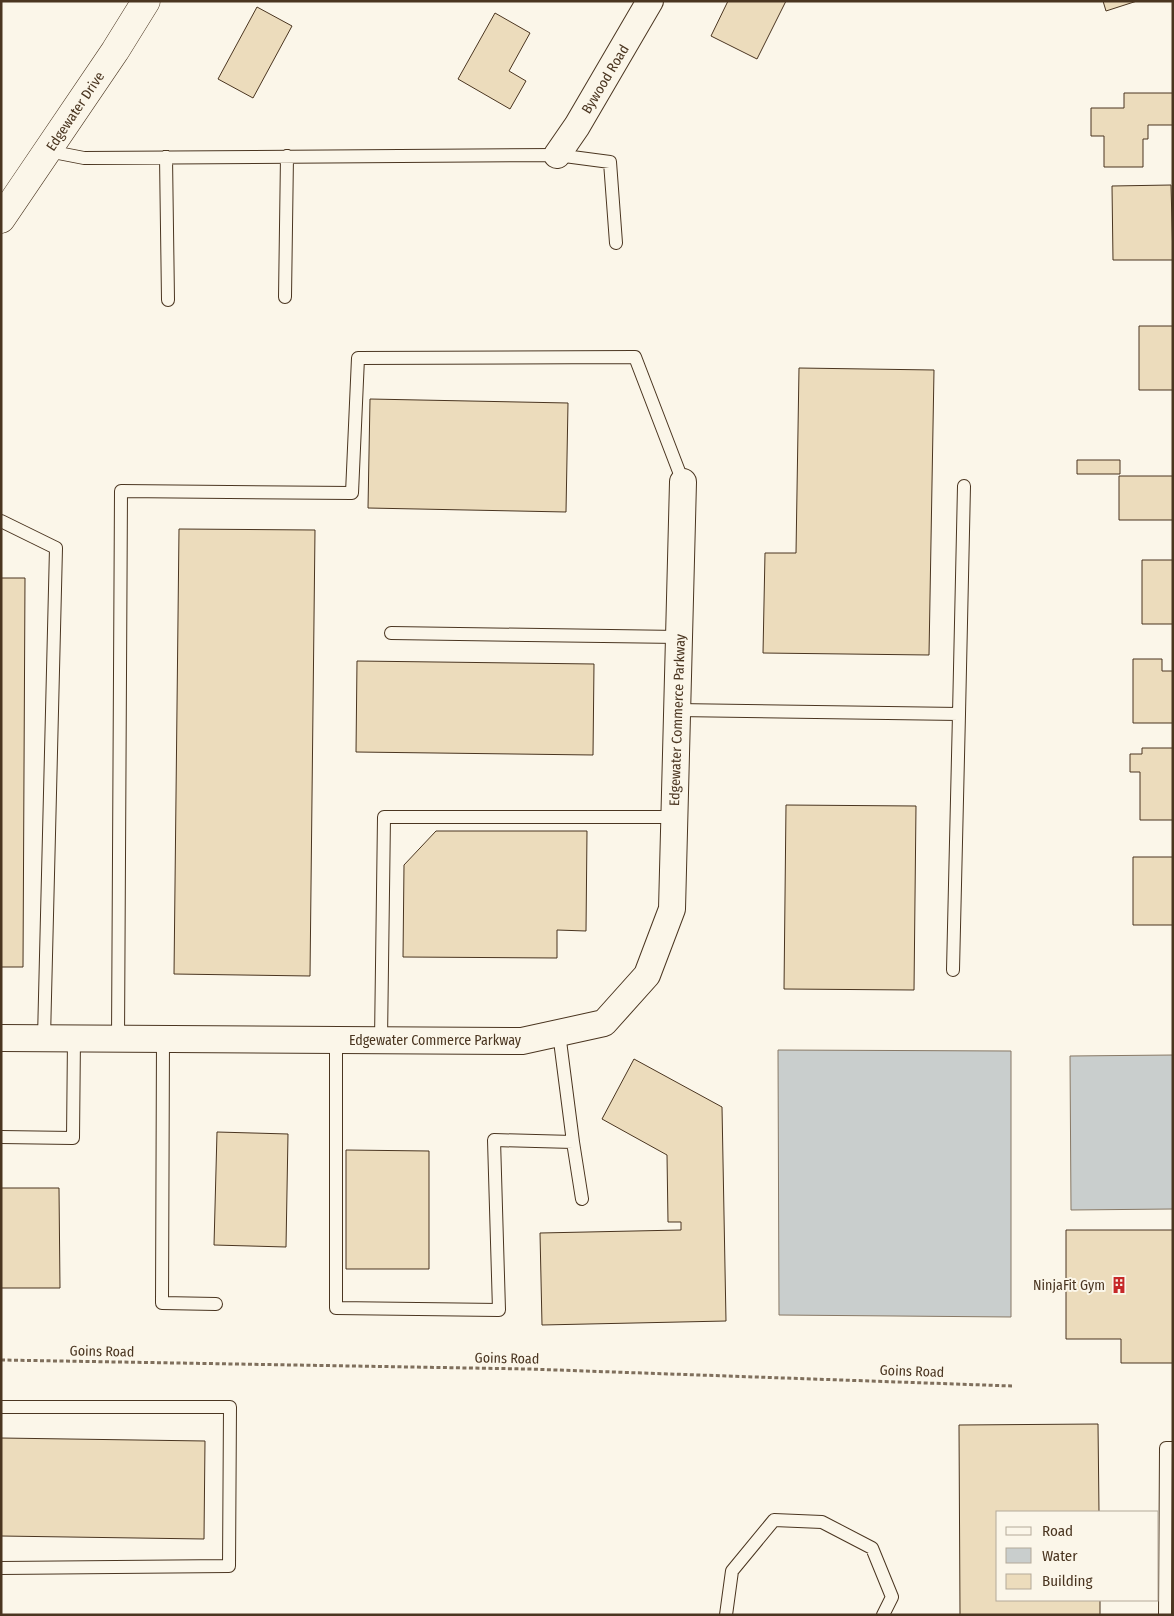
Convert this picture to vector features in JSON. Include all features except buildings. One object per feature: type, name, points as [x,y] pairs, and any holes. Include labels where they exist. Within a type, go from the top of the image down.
[{"type":"main road","name":"Edgewater Drive","points":[[1,219],[116,51],[146,1]]},
{"type":"street","name":"Bywood Road","points":[[557,155],[577,126],[650,1]]},
{"type":"street","name":"Edgewater Commerce Parkway","points":[[1,1038],[522,1041],[604,1023],[647,975],[672,909],[683,482]]},
{"type":"lane","points":[[48,151],[84,158],[557,155],[610,162],[616,243]]},
{"type":"lane","points":[[285,297],[286,156]]},
{"type":"lane","points":[[166,157],[168,300]]},
{"type":"lane","points":[[118,1038],[121,491],[352,493],[358,358],[635,356],[683,482]]},
{"type":"lane","points":[[953,970],[964,486]]},
{"type":"lane","points":[[1,521],[56,548],[44,1038]]},
{"type":"lane","points":[[391,633],[679,637]]},
{"type":"lane","points":[[677,710],[959,714]]},
{"type":"lane","points":[[382,1040],[384,817],[674,817]]},
{"type":"lane","points":[[559,1033],[582,1199]]},
{"type":"lane","points":[[1,1137],[73,1138],[74,1038]]},
{"type":"lane","points":[[163,1038],[162,1303],[216,1304]]},
{"type":"lane","points":[[336,1040],[336,1308],[498,1310],[494,1140],[573,1142]]},
{"type":"lane","points":[[1,1407],[230,1407],[229,1566],[1,1568]]},
{"type":"lane","points":[[1165,1615],[1166,1448],[1173,1448]]},
{"type":"lane","points":[[726,1615],[732,1571],[774,1520],[822,1522],[872,1548],[892,1597],[883,1615]]},
{"type":"path","name":"Goins Road","points":[[1,1360],[518,1369],[1012,1386]]},
{"type":"water","points":[[778,1050],[1011,1051],[1011,1317],[779,1315]]},
{"type":"water","points":[[1173,1055],[1173,1209],[1071,1210],[1070,1056]]},
{"type":"place","name":"NinjaFit Gym","points":[[1119,1285]]}]
